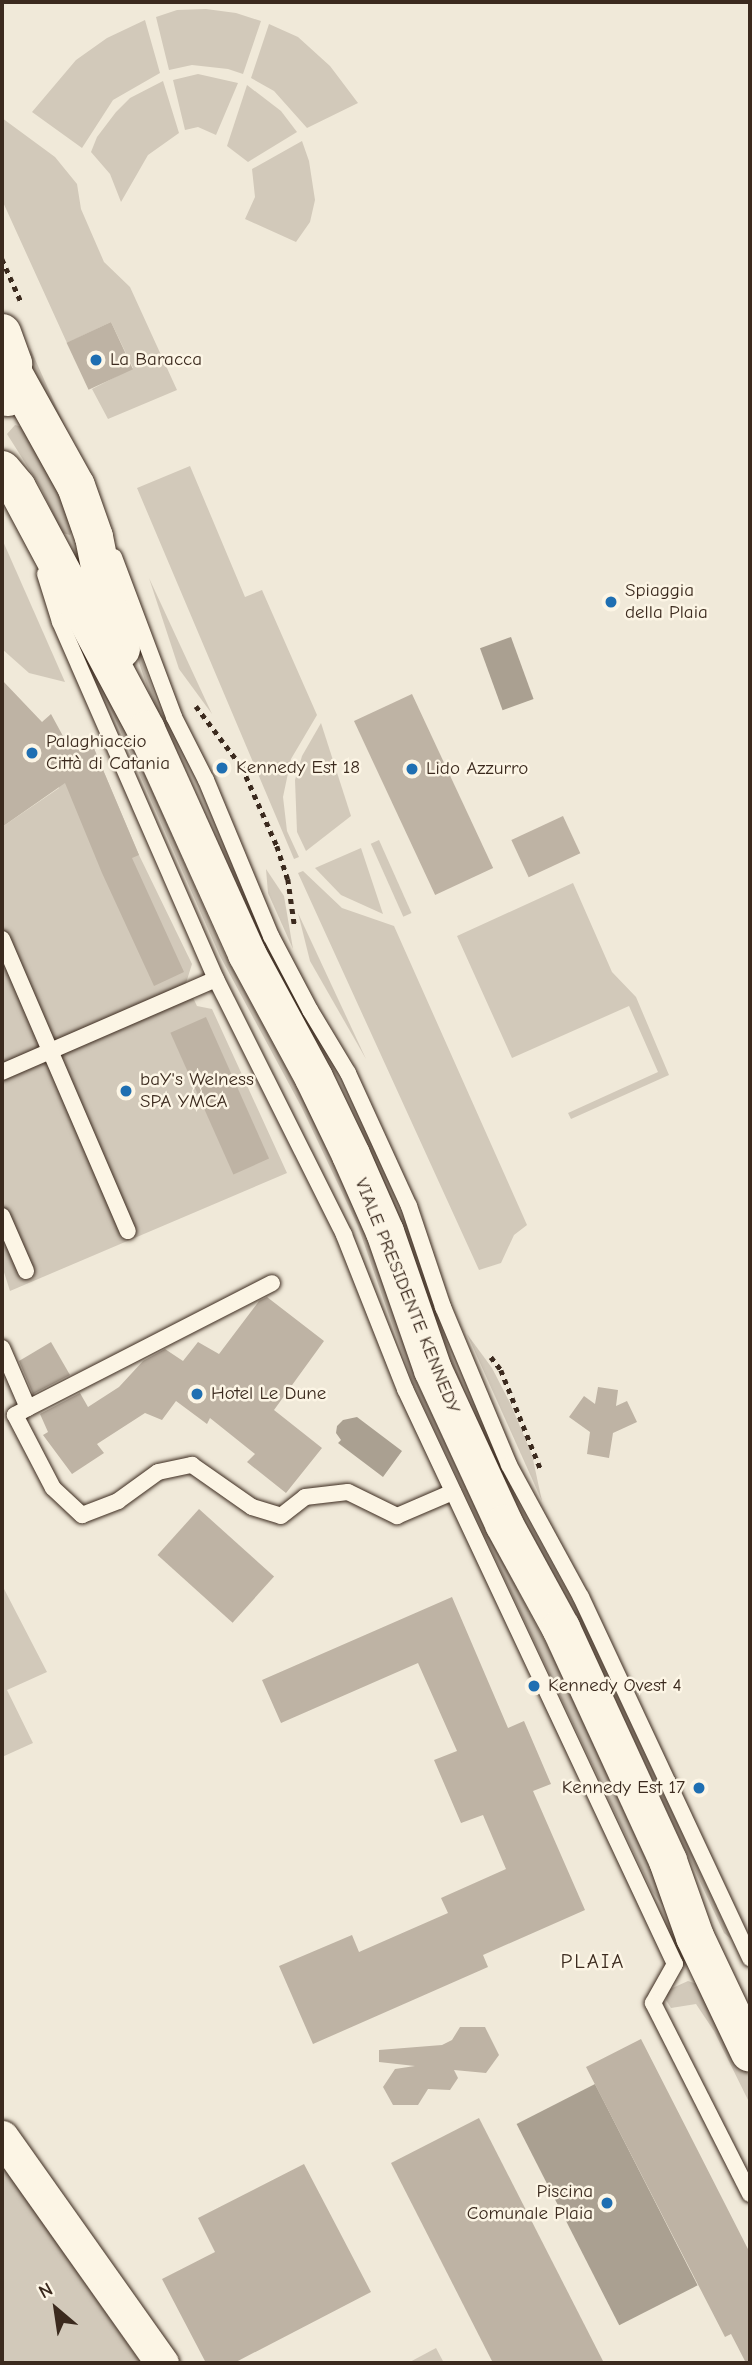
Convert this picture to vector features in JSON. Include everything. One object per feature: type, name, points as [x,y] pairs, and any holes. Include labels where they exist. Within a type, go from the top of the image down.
[{"type":"main road","points":[[2,333],[11,355],[7,391],[76,486],[94,537],[108,607],[146,730]]},
{"type":"main road","points":[[9,479],[146,730]]},
{"type":"main road","name":"VIALE PRESIDENTE KENNEDY","points":[[146,730],[247,954],[351,1155],[385,1232],[433,1370],[466,1443],[504,1524],[561,1628],[668,1861]]},
{"type":"main road","points":[[668,1861],[685,1950],[750,2053]]},
{"type":"main road","points":[[668,1861],[710,1930],[750,2009]]},
{"type":"street","points":[[2,2137],[162,2363]]},
{"type":"lane","points":[[9,479],[60,622],[216,979],[344,1235],[405,1389],[453,1492],[685,1950],[653,2003],[750,2194]]},
{"type":"lane","points":[[76,486],[103,532],[174,717],[206,780],[271,936],[310,1010],[348,1073],[409,1206],[452,1329],[509,1465],[581,1597],[750,1958]]},
{"type":"lane","points":[[2,939],[128,1231]]},
{"type":"lane","points":[[2,1072],[216,979]]},
{"type":"lane","points":[[2,1216],[26,1271]]},
{"type":"lane","points":[[272,1283],[15,1415],[53,1488],[82,1515],[118,1501],[158,1472],[191,1465],[252,1507],[281,1516],[305,1497],[348,1492],[397,1516],[453,1492]]},
{"type":"lane","points":[[2,1348],[28,1408]]},
{"type":"shaded area","points":[[206,9],[236,13],[261,21],[243,74],[228,69],[192,65],[169,70],[156,17],[177,10]]},
{"type":"shaded area","points":[[145,20],[160,73],[113,100],[82,148],[32,112],[76,60],[107,38]]},
{"type":"shaded area","points":[[269,24],[298,37],[330,66],[358,103],[307,128],[274,91],[251,78]]},
{"type":"shaded area","points":[[198,74],[238,83],[216,135],[198,127],[185,130],[173,80]]},
{"type":"shaded area","points":[[163,81],[179,133],[148,155],[121,202],[110,174],[91,152],[97,137],[130,98]]},
{"type":"shaded area","points":[[247,85],[281,111],[297,132],[248,162],[227,146]]},
{"type":"shaded area","points":[[2,118],[55,157],[77,184],[81,209],[104,262],[130,287],[177,390],[108,419],[92,389],[133,368],[111,322],[67,343],[2,200]]},
{"type":"shaded area","points":[[302,141],[309,161],[315,200],[310,222],[296,242],[245,219],[255,197],[252,169]]},
{"type":"shaded area","points":[[30,348],[77,453],[32,369]]},
{"type":"shaded area","points":[[15,425],[23,427],[60,489],[74,529],[70,535],[62,533],[41,488],[7,434]]},
{"type":"shaded area","points":[[190,466],[245,597],[262,590],[317,715],[291,759],[283,797],[287,831],[299,857],[294,859],[137,488]]},
{"type":"shaded area","points":[[2,539],[65,682],[29,673],[2,649]]},
{"type":"shaded area","points":[[149,578],[212,714],[179,669]]},
{"type":"shaded area","points":[[123,604],[160,712],[156,713],[119,605]]},
{"type":"shaded area","points":[[78,625],[225,955],[306,1105],[363,1228],[417,1383],[486,1531],[551,1653],[668,1907],[666,1910],[652,1891],[413,1384],[358,1226],[302,1108],[220,956],[74,626]]},
{"type":"shaded area","points":[[511,637],[534,699],[503,710],[480,648]]},
{"type":"shaded area","points":[[321,723],[351,816],[306,851],[297,832],[295,780],[302,756]]},
{"type":"shaded area","name":"baY's Welness SPA YMCA","points":[[90,739],[139,855],[192,964],[186,983],[197,1006],[212,1009],[287,1173],[10,1291],[2,1266],[2,827],[59,788],[54,757]]},
{"type":"shaded area","points":[[379,840],[412,913],[403,917],[371,844]]},
{"type":"shaded area","points":[[361,848],[383,914],[341,895],[315,868]]},
{"type":"shaded area","points":[[266,869],[284,896],[293,949],[268,893]]},
{"type":"shaded area","points":[[303,871],[342,908],[394,926],[527,1225],[514,1235],[501,1263],[479,1270],[298,873]]},
{"type":"shaded area","points":[[573,883],[612,972],[636,997],[669,1075],[571,1119],[568,1113],[658,1072],[629,1006],[512,1058],[457,936]]},
{"type":"shaded area","points":[[298,913],[366,1059],[310,961]]},
{"type":"shaded area","points":[[374,1157],[398,1210],[466,1395],[517,1500],[576,1607],[731,1939],[724,1933],[573,1609],[513,1503],[462,1397],[369,1160]]},
{"type":"shaded area","points":[[467,1334],[492,1368],[511,1405],[532,1455],[542,1501]]},
{"type":"shaded area","points":[[357,1417],[402,1451],[383,1477],[338,1443],[341,1440],[336,1433],[337,1426],[343,1420]]},
{"type":"shaded area","points":[[2,1585],[47,1672],[7,1690],[33,1743],[2,1757]]},
{"type":"shaded area","points":[[688,1981],[703,1986],[711,1999],[750,2079],[750,2104],[714,2031],[696,2004],[671,2008],[666,2000],[668,1990]]},
{"type":"shaded area","name":"Piscina Comunale Plaia","points":[[595,2084],[698,2285],[619,2325],[517,2124]]},
{"type":"shaded area","points":[[2,2165],[48,2230],[141,2363],[2,2363]]},
{"type":"shaded area","points":[[436,2348],[444,2363],[408,2363]]},
{"type":"building","name":"La Baracca","points":[[111,322],[133,369],[89,390],[67,343]]},
{"type":"building","points":[[2,680],[42,722],[51,714],[70,749],[90,739],[139,855],[132,858],[184,972],[154,986],[102,873],[65,783],[2,827]]},
{"type":"building","name":"Lido Azzurro","points":[[412,694],[493,868],[435,895],[354,721]]},
{"type":"building","points":[[563,816],[580,853],[529,877],[511,840]]},
{"type":"building","points":[[206,1017],[269,1159],[233,1174],[170,1033]]},
{"type":"building","name":"Hotel Le Dune","points":[[267,1297],[324,1341],[274,1410],[322,1448],[286,1493],[247,1462],[255,1454],[210,1418],[207,1424],[176,1401],[162,1420],[145,1413],[97,1444],[104,1453],[72,1474],[43,1435],[48,1432],[40,1414],[80,1393],[88,1407],[119,1387],[143,1361],[165,1349],[183,1361],[198,1342],[219,1354],[259,1301]]},
{"type":"building","points":[[51,1342],[70,1375],[33,1394],[19,1361]]},
{"type":"building","points":[[598,1387],[618,1390],[616,1406],[627,1401],[637,1422],[613,1433],[609,1458],[587,1454],[590,1432],[569,1417],[584,1396],[595,1404]]},
{"type":"building","points":[[199,1509],[274,1577],[233,1623],[158,1555]]},
{"type":"building","points":[[452,1597],[508,1728],[524,1721],[551,1784],[533,1791],[585,1910],[483,1955],[488,1967],[313,2044],[279,1966],[352,1935],[359,1952],[448,1913],[441,1898],[506,1869],[483,1815],[461,1823],[434,1760],[457,1751],[418,1663],[281,1723],[262,1680]]},
{"type":"building","points":[[460,2027],[485,2027],[499,2055],[486,2073],[454,2070],[458,2078],[450,2090],[428,2089],[418,2105],[393,2105],[383,2087],[395,2069],[415,2066],[379,2062],[379,2050],[442,2045],[452,2040]]},
{"type":"building","points":[[641,2039],[750,2253],[750,2363],[746,2363],[731,2334],[725,2337],[586,2067]]},
{"type":"building","points":[[479,2118],[604,2363],[493,2363],[391,2163]]},
{"type":"building","points":[[304,2164],[371,2292],[234,2363],[206,2363],[162,2279],[215,2252],[198,2218]]},
{"type":"place","name":"La Baracca","points":[[96,360]]},
{"type":"place","name":"Spiaggia della Plaia","points":[[611,602]]},
{"type":"place","name":"Palaghiaccio Città di Catania","points":[[32,753]]},
{"type":"place","name":"Kennedy Est 18","points":[[222,768]]},
{"type":"place","name":"Lido Azzurro","points":[[412,769]]},
{"type":"place","name":"baY's Welness SPA YMCA","points":[[126,1091]]},
{"type":"place","name":"Hotel Le Dune","points":[[197,1394]]},
{"type":"place","name":"Kennedy Ovest 4","points":[[534,1686]]},
{"type":"place","name":"Kennedy Est 17","points":[[699,1788]]},
{"type":"place","name":"Piscina Comunale Plaia","points":[[607,2203]]},
{"type":"district","name":"PLAIA","points":[[593,1961]]}]
